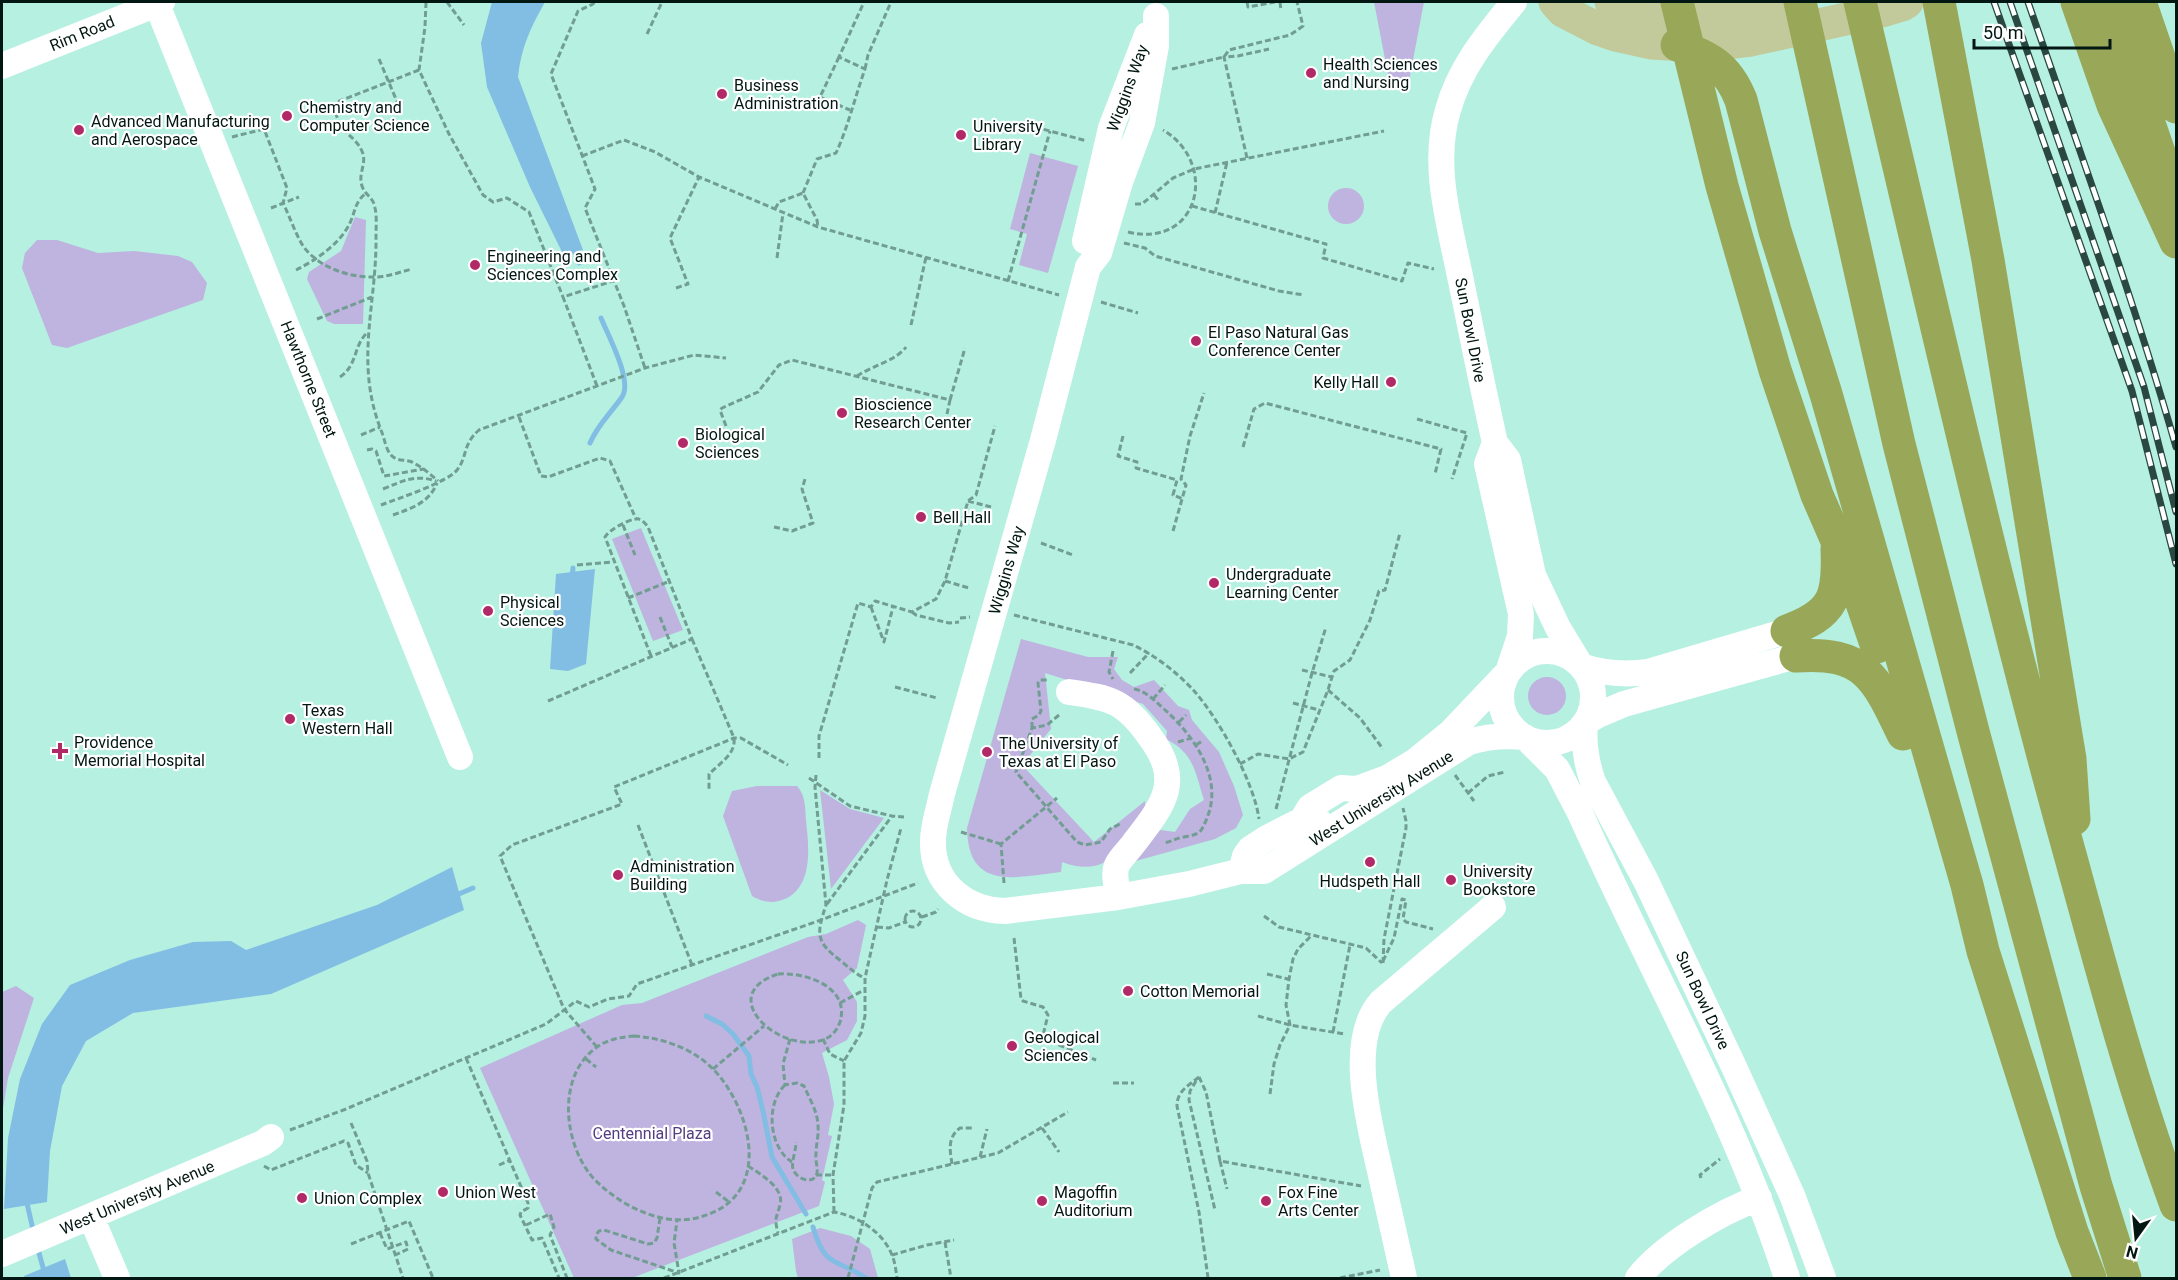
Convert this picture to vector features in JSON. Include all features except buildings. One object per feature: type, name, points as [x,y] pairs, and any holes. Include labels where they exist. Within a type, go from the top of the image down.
[{"type":"highway","points":[[1677,2],[1735,238],[1775,370],[1817,495],[1854,579],[1897,703],[1903,734],[1953,888],[1983,951]]},
{"type":"highway","points":[[1800,2],[1899,444],[1974,735],[2096,1186],[2125,1278]]},
{"type":"highway","points":[[1860,2],[2034,727],[2118,1031],[2176,1205]]},
{"type":"highway","points":[[1939,2],[1988,260],[2070,759],[2078,884]]},
{"type":"highway","points":[[2077,2],[2113,105],[2176,243]]},
{"type":"highway","points":[[2107,2],[2176,203]]},
{"type":"highway","points":[[2140,2],[2176,107]]},
{"type":"highway","points":[[2159,2],[2176,62]]},
{"type":"highway","points":[[1677,45],[1714,61],[1722,68],[1741,100],[1775,231],[1826,394],[1967,885],[1983,951],[2072,1232],[2090,1278]]},
{"type":"highway","points":[[1837,541],[1838,573],[1835,591],[1829,605],[1820,615],[1806,624],[1791,644],[1819,655],[1841,658],[1861,668],[1883,692],[1903,734]]},
{"type":"main road","points":[[1555,2],[1563,12],[1598,28],[1633,39],[1701,46],[1741,42],[1882,11],[1907,2]]},
{"type":"main road","points":[[1611,2],[1644,12],[1693,18],[1726,14],[1783,2]]},
{"type":"street","name":"Rim Road","points":[[2,66],[158,2]]},
{"type":"street","name":"Hawthorne Street","points":[[158,2],[460,758]]},
{"type":"street","name":"Sun Bowl Drive","points":[[1508,672],[1520,636],[1521,614],[1487,464],[1495,443],[1442,187],[1442,143],[1447,111],[1461,75],[1486,37],[1514,2]]},
{"type":"street","name":"Wiggins Way","points":[[928,878],[942,795],[1043,440],[1088,267],[1099,252],[1120,182],[1142,123],[1156,46],[1158,9]]},
{"type":"street","points":[[1495,443],[1508,460],[1533,575],[1558,628],[1589,678],[1593,698],[1585,723]]},
{"type":"street","points":[[1791,644],[1624,704],[1598,715],[1575,733],[1556,741],[1535,741],[1525,737],[1510,724],[1502,705],[1504,683],[1508,672],[1520,660],[1539,652],[1559,653],[1581,666],[1621,675],[1648,672],[1791,644]]},
{"type":"street","name":"West University Avenue","points":[[1241,871],[1245,856],[1250,849],[1280,821],[1341,789],[1357,789],[1387,778],[1432,748],[1508,672]]},
{"type":"street","points":[[1059,696],[1104,697],[1116,701],[1139,721],[1160,751],[1168,773],[1167,789],[1153,818],[1117,865],[1118,897]]},
{"type":"street","name":"Sun Bowl Drive","points":[[1585,723],[1585,750],[1593,782],[1646,881],[1734,1067],[1792,1195],[1823,1278]]},
{"type":"street","name":"West University Avenue","points":[[928,878],[969,903],[993,910],[1118,897],[1189,884],[1241,871],[1264,871],[1469,742],[1495,736],[1525,737]]},
{"type":"street","name":"Sun Bowl Drive","points":[[1525,737],[1546,756],[1567,786],[1709,1085],[1759,1198],[1787,1278]]},
{"type":"street","points":[[1280,821],[1296,851]]},
{"type":"street","points":[[1404,1278],[1366,1105],[1365,1037],[1371,1016],[1381,1002],[1494,907]]},
{"type":"street","name":"West University Avenue","points":[[2,1254],[263,1143],[271,1137]]},
{"type":"street","points":[[1638,1278],[1650,1264],[1711,1221],[1759,1198]]},
{"type":"street","points":[[80,1222],[117,1278]]},
{"type":"path","points":[[426,2],[419,70],[449,135],[483,195],[493,202],[507,198],[529,212],[597,386]]},
{"type":"path","points":[[447,2],[464,25]]},
{"type":"path","points":[[594,2],[578,11],[551,74],[595,189],[585,208],[645,368]]},
{"type":"path","points":[[647,34],[663,2]]},
{"type":"path","points":[[850,111],[820,97],[864,2]]},
{"type":"path","points":[[774,209],[779,202],[803,193],[817,159],[836,153],[844,136],[868,55],[891,2]]},
{"type":"path","points":[[1247,2],[1248,7],[1275,2]]},
{"type":"path","points":[[1280,2],[1281,10]]},
{"type":"path","points":[[1247,158],[1224,57],[1229,50],[1290,35],[1303,26],[1297,2]]},
{"type":"path","points":[[1172,69],[1269,49]]},
{"type":"path","points":[[839,57],[865,69]]},
{"type":"path","points":[[380,59],[398,104]]},
{"type":"path","points":[[419,70],[337,102],[334,108],[340,125],[354,138],[363,155],[364,163],[360,177],[365,194],[373,199],[376,208],[375,277],[368,332],[369,384],[380,427],[390,455],[424,469],[438,481]]},
{"type":"path","points":[[1035,127],[1092,142]]},
{"type":"path","points":[[1123,230],[1145,235],[1166,231],[1178,225],[1187,216],[1192,206],[1196,182],[1194,169],[1178,141],[1156,127]]},
{"type":"path","points":[[227,138],[264,129],[287,188],[283,203],[303,245],[316,260],[338,271],[375,277],[412,269]]},
{"type":"path","points":[[1008,281],[1050,131]]},
{"type":"path","points":[[1135,204],[1142,204],[1173,178],[1194,169],[1384,131]]},
{"type":"path","points":[[582,156],[624,140],[655,152],[699,177],[818,227],[1066,297]]},
{"type":"path","points":[[1215,213],[1227,162]]},
{"type":"path","points":[[676,288],[688,284],[670,238],[699,177]]},
{"type":"path","points":[[803,193],[817,220],[818,227]]},
{"type":"path","points":[[296,270],[316,260],[344,233],[356,205],[365,194]]},
{"type":"path","points":[[1154,195],[1158,200]]},
{"type":"path","points":[[271,208],[299,197]]},
{"type":"path","points":[[1192,206],[1326,244],[1323,258],[1402,281],[1408,263],[1434,269]]},
{"type":"path","points":[[777,258],[783,213]]},
{"type":"path","points":[[1124,243],[1145,248],[1155,256],[1279,291],[1304,295]]},
{"type":"path","points":[[910,325],[926,257]]},
{"type":"path","points":[[563,297],[614,281]]},
{"type":"path","points":[[317,319],[372,297]]},
{"type":"path","points":[[1099,302],[1138,313]]},
{"type":"path","points":[[340,377],[350,370],[362,338],[368,332]]},
{"type":"path","points":[[857,376],[871,367],[901,355],[906,347]]},
{"type":"path","points":[[947,414],[965,348]]},
{"type":"path","points":[[388,502],[454,473],[459,469],[470,439],[479,430],[645,368],[694,355],[726,358]]},
{"type":"path","points":[[726,426],[720,410],[763,388],[779,365],[792,360],[950,400]]},
{"type":"path","points":[[1173,531],[1186,485],[1181,479],[1185,456],[1204,393]]},
{"type":"path","points":[[1243,447],[1254,409],[1265,403],[1441,449],[1435,474]]},
{"type":"path","points":[[518,417],[542,476],[548,477],[600,458],[610,460],[636,519]]},
{"type":"path","points":[[1417,419],[1467,433],[1452,479]]},
{"type":"path","points":[[912,612],[936,599],[945,581],[968,501],[976,495],[995,426]]},
{"type":"path","points":[[361,435],[380,427]]},
{"type":"path","points":[[1123,436],[1118,456],[1137,462],[1136,468],[1177,480],[1173,495],[1183,499]]},
{"type":"path","points":[[367,450],[376,451],[384,476],[424,469]]},
{"type":"path","points":[[383,489],[413,477],[438,481]]},
{"type":"path","points":[[774,527],[792,531],[813,523],[802,489],[805,479]]},
{"type":"path","points":[[393,515],[424,502],[432,495],[438,481]]},
{"type":"path","points":[[968,501],[991,507]]},
{"type":"path","points":[[651,656],[605,537],[609,531],[636,519],[643,521],[648,527],[734,738],[733,752],[709,774],[709,789]]},
{"type":"path","points":[[623,525],[635,555]]},
{"type":"path","points":[[1240,764],[1258,754],[1289,759],[1303,752],[1335,671],[1350,660],[1370,620],[1379,591],[1385,590],[1400,533]]},
{"type":"path","points":[[1041,543],[1073,555]]},
{"type":"path","points":[[577,565],[613,562]]},
{"type":"path","points":[[628,598],[670,581]]},
{"type":"path","points":[[945,581],[969,588]]},
{"type":"path","points":[[871,607],[875,601],[916,615],[949,623],[959,622]]},
{"type":"path","points":[[819,758],[819,736],[858,603],[871,607]]},
{"type":"path","points":[[871,607],[884,642],[893,606]]},
{"type":"path","points":[[1013,615],[1116,639],[1149,653],[1178,675],[1195,692],[1209,712],[1240,764],[1258,808],[1280,821],[1289,759],[1326,627]]},
{"type":"path","points":[[660,617],[672,647]]},
{"type":"path","points":[[548,701],[692,639]]},
{"type":"path","points":[[1109,663],[1113,651]]},
{"type":"path","points":[[1130,673],[1149,653]]},
{"type":"path","points":[[1302,670],[1332,677]]},
{"type":"path","points":[[1032,728],[1047,725],[1059,696],[1040,680],[1038,683],[1041,711],[1040,715],[1032,719],[1032,728],[1017,772],[1077,842],[1085,845],[1101,842],[1115,825],[1125,823]]},
{"type":"path","points":[[1153,699],[1165,685]]},
{"type":"path","points":[[895,687],[937,698]]},
{"type":"path","points":[[1328,690],[1360,718],[1383,749]]},
{"type":"path","points":[[1293,703],[1319,710]]},
{"type":"path","points":[[1179,722],[1186,715]]},
{"type":"path","points":[[597,1047],[564,1009],[500,856],[512,846],[622,804],[614,787],[734,738],[741,738],[788,765]]},
{"type":"path","points":[[1180,741],[1191,738]]},
{"type":"path","points":[[1196,745],[1202,741]]},
{"type":"path","points":[[1468,793],[1488,776],[1505,772]]},
{"type":"path","points":[[816,775],[826,904]]},
{"type":"path","points":[[1457,777],[1474,801]]},
{"type":"path","points":[[809,778],[850,806],[904,817]]},
{"type":"path","points":[[1001,844],[1057,798]]},
{"type":"path","points":[[1383,963],[1384,939],[1406,828],[1403,808]]},
{"type":"path","points":[[865,978],[852,972],[822,945],[821,920],[826,904],[892,816]]},
{"type":"path","points":[[638,825],[692,965]]},
{"type":"path","points":[[834,1212],[833,1175],[844,1105],[843,1061],[861,1033],[866,1004],[865,978],[901,828]]},
{"type":"path","points":[[961,832],[1001,844]]},
{"type":"path","points":[[1001,844],[1004,883]]},
{"type":"path","points":[[271,1137],[346,1109],[546,1024],[576,1001],[589,1007],[608,999],[630,996],[637,984],[821,920],[928,878]]},
{"type":"path","points":[[1383,963],[1394,938],[1402,898],[1406,900],[1403,919],[1406,922],[1439,928]]},
{"type":"path","points":[[921,917],[936,912],[938,909]]},
{"type":"path","points":[[911,911],[916,911],[921,917],[921,923],[917,927],[909,927],[905,922],[906,914],[911,911]]},
{"type":"path","points":[[1264,916],[1279,927],[1366,948],[1383,963]]},
{"type":"path","points":[[877,927],[889,928],[905,922]]},
{"type":"path","points":[[1270,1094],[1274,1064],[1290,1025],[1286,1005],[1288,979],[1293,959],[1298,949],[1311,936]]},
{"type":"path","points":[[1014,938],[1021,999],[1043,1007],[1048,1015],[1044,1039],[1096,1060]]},
{"type":"path","points":[[1333,1032],[1350,945]]},
{"type":"path","points":[[786,974],[809,977],[827,987],[840,1003],[842,1014],[833,1033],[823,1039],[807,1041],[790,1039],[764,1026],[755,1015],[752,1001],[754,990],[765,978],[786,974]]},
{"type":"path","points":[[1267,974],[1288,979]]},
{"type":"path","points":[[840,1003],[864,990]]},
{"type":"path","points":[[1258,1016],[1290,1025],[1365,1037]]},
{"type":"path","points":[[713,1069],[764,1026]]},
{"type":"path","points":[[634,1036],[651,1037],[693,1054],[713,1069],[733,1096],[743,1118],[750,1153],[739,1191],[730,1202],[717,1212],[677,1221],[635,1209],[618,1200],[594,1178],[576,1149],[569,1114],[570,1085],[576,1070],[586,1059],[597,1047],[607,1041],[634,1036]]},
{"type":"path","points":[[785,1085],[783,1064],[790,1039]]},
{"type":"path","points":[[823,1039],[830,1054],[843,1061]]},
{"type":"path","points":[[466,1058],[528,1203],[528,1208],[520,1215],[532,1240],[542,1238],[559,1278]]},
{"type":"path","points":[[586,1059],[596,1067]]},
{"type":"path","points":[[1199,1077],[1190,1091],[1189,1100],[1215,1210]]},
{"type":"path","points":[[1199,1077],[1206,1092],[1227,1189]]},
{"type":"path","points":[[1199,1077],[1181,1091],[1177,1098],[1177,1106],[1199,1212],[1208,1278]]},
{"type":"path","points":[[792,1162],[779,1150],[772,1112],[780,1089],[785,1085],[797,1083],[804,1086],[817,1117],[816,1175]]},
{"type":"path","points":[[1113,1083],[1134,1083]]},
{"type":"path","points":[[848,1278],[862,1221],[872,1188],[877,1182],[1007,1149],[1068,1112]]},
{"type":"path","points":[[351,1123],[367,1161],[368,1173],[403,1278]]},
{"type":"path","points":[[952,1164],[950,1150],[954,1132],[960,1128],[973,1128]]},
{"type":"path","points":[[1042,1128],[1059,1152]]},
{"type":"path","points":[[980,1157],[987,1129]]},
{"type":"path","points":[[264,1167],[271,1170],[344,1141],[348,1143],[356,1165],[368,1173]]},
{"type":"path","points":[[796,1142],[796,1152],[792,1162],[793,1171],[800,1179],[810,1180],[816,1175],[833,1175]]},
{"type":"path","points":[[499,1165],[510,1160]]},
{"type":"path","points":[[1221,1161],[1365,1187],[1371,1208],[1387,1205]]},
{"type":"path","points":[[1701,1178],[1700,1175],[1717,1161]]},
{"type":"path","points":[[748,1166],[775,1187],[779,1193],[781,1202],[775,1215],[778,1233]]},
{"type":"path","points":[[716,1192],[730,1202]]},
{"type":"path","points":[[664,1278],[834,1212],[848,1214],[878,1233],[892,1255],[897,1278]]},
{"type":"path","points":[[526,1225],[550,1214],[554,1227],[550,1235],[567,1278]]},
{"type":"path","points":[[660,1218],[654,1243],[648,1244],[604,1230],[599,1231],[596,1239],[611,1250],[679,1272]]},
{"type":"path","points":[[351,1244],[410,1221],[433,1278]]},
{"type":"path","points":[[677,1221],[674,1243],[679,1272]]},
{"type":"path","points":[[380,1233],[387,1249],[406,1242],[408,1249],[395,1255]]},
{"type":"path","points":[[892,1255],[954,1240]]},
{"type":"path","points":[[945,1241],[951,1278]]},
{"type":"path","points":[[1341,1278],[1372,1272]]},
{"type":"green space","points":[[1374,2],[1424,2],[1409,81],[1390,85]]},
{"type":"green space","points":[[1030,153],[1078,166],[1048,273],[1019,265],[1027,234],[1010,229]]},
{"type":"green space","points":[[1346,188],[1359,193],[1364,206],[1359,219],[1346,224],[1333,219],[1328,206],[1333,193]]},
{"type":"green space","points":[[355,217],[366,220],[363,324],[334,324],[327,321],[307,279],[309,272],[341,251]]},
{"type":"green space","points":[[37,240],[57,240],[98,253],[134,251],[178,256],[192,262],[207,283],[203,300],[67,348],[52,345],[22,268],[25,253]]},
{"type":"green space","points":[[641,528],[683,630],[653,641],[612,539]]},
{"type":"green space","points":[[1021,639],[1088,657],[1118,657],[1114,669],[1122,680],[1134,687],[1154,680],[1178,706],[1189,710],[1192,720],[1219,752],[1234,786],[1243,815],[1236,828],[1215,839],[1132,862],[1160,830],[1175,832],[1190,809],[1204,800],[1192,764],[1182,750],[1166,739],[1167,731],[1143,704],[1045,673],[1051,729],[1022,765],[1094,842],[1145,801],[1146,818],[1112,858],[1091,867],[1062,862],[1061,872],[1012,877],[998,876],[985,871],[976,863],[969,848],[967,828]]},
{"type":"green space","points":[[1547,677],[1561,682],[1566,696],[1561,710],[1547,715],[1533,710],[1528,696],[1533,682]]},
{"type":"green space","points":[[757,786],[797,786],[804,802],[808,842],[805,874],[795,892],[787,898],[773,902],[752,896],[723,816],[732,791]]},
{"type":"green space","points":[[820,790],[850,809],[884,818],[831,889]]},
{"type":"green space","name":"Centennial Plaza","points":[[858,920],[866,925],[857,968],[843,980],[857,1002],[857,1021],[847,1040],[822,1053],[834,1104],[828,1135],[832,1136],[819,1206],[632,1278],[574,1278],[480,1068],[622,1005],[642,1003],[808,937],[826,934]]},
{"type":"green space","points":[[16,986],[34,998],[8,1078],[2,1115],[2,992]]},
{"type":"green space","points":[[820,1228],[851,1236],[870,1249],[878,1278],[798,1278],[792,1239]]},
{"type":"water","points":[[492,2],[545,2],[527,38],[518,77],[583,250],[563,254],[530,187],[487,87],[481,43]]},
{"type":"water","points":[[595,569],[586,664],[568,671],[550,669],[556,574]]},
{"type":"water","points":[[452,867],[464,910],[271,994],[133,1013],[86,1041],[62,1086],[50,1151],[47,1202],[4,1209],[8,1138],[20,1079],[42,1024],[70,985],[130,960],[193,942],[231,941],[246,950],[377,905]]},
{"type":"water","points":[[65,1259],[71,1278],[25,1278],[24,1276]]},
{"type":"waterway","points":[[572,245],[579,263]]},
{"type":"waterway","points":[[590,443],[625,390],[622,369],[601,318]]},
{"type":"waterway","points":[[572,579],[573,568]]},
{"type":"waterway","points":[[454,896],[473,888]]},
{"type":"waterway","points":[[706,1016],[722,1024],[733,1034],[749,1056],[751,1074],[757,1087],[772,1157],[806,1214]]},
{"type":"waterway","points":[[26,1199],[34,1234]]},
{"type":"waterway","points":[[813,1227],[817,1240],[827,1256],[866,1278]]},
{"type":"waterway","points":[[37,1246],[46,1278]]},
{"type":"railway","points":[[1994,2],[2132,391],[2176,564]]},
{"type":"railway","points":[[2010,2],[2144,387],[2176,512]]},
{"type":"railway","points":[[2028,2],[2124,279],[2176,447]]},
{"type":"place","name":"Health Sciences and Nursing","points":[[1311,73]]},
{"type":"place","name":"Business Administration","points":[[722,94]]},
{"type":"place","name":"Chemistry and Computer Science","points":[[287,116]]},
{"type":"place","name":"Advanced Manufacturing and Aerospace","points":[[79,130]]},
{"type":"place","name":"University Library","points":[[961,135]]},
{"type":"place","name":"Engineering and Sciences Complex","points":[[475,265]]},
{"type":"place","name":"El Paso Natural Gas Conference Center","points":[[1196,341]]},
{"type":"place","name":"Kelly Hall","points":[[1391,382]]},
{"type":"place","name":"Bioscience Research Center","points":[[842,413]]},
{"type":"place","name":"Biological Sciences","points":[[683,443]]},
{"type":"place","name":"Bell Hall","points":[[921,517]]},
{"type":"place","name":"Undergraduate Learning Center","points":[[1214,583]]},
{"type":"place","name":"Physical Sciences","points":[[488,611]]},
{"type":"place","name":"Texas Western Hall","points":[[290,719]]},
{"type":"place","name":"Providence Memorial Hospital","points":[[60,751]]},
{"type":"place","name":"The University of Texas at El Paso","points":[[987,752]]},
{"type":"place","name":"Hudspeth Hall","points":[[1370,862]]},
{"type":"place","name":"Administration Building","points":[[618,875]]},
{"type":"place","name":"University Bookstore","points":[[1451,880]]},
{"type":"place","name":"Cotton Memorial","points":[[1128,991]]},
{"type":"place","name":"Geological Sciences","points":[[1012,1046]]},
{"type":"place","name":"Union West","points":[[443,1192]]},
{"type":"place","name":"Union Complex","points":[[302,1198]]},
{"type":"place","name":"Magoffin Auditorium","points":[[1042,1201]]},
{"type":"place","name":"Fox Fine Arts Center","points":[[1266,1201]]}]
